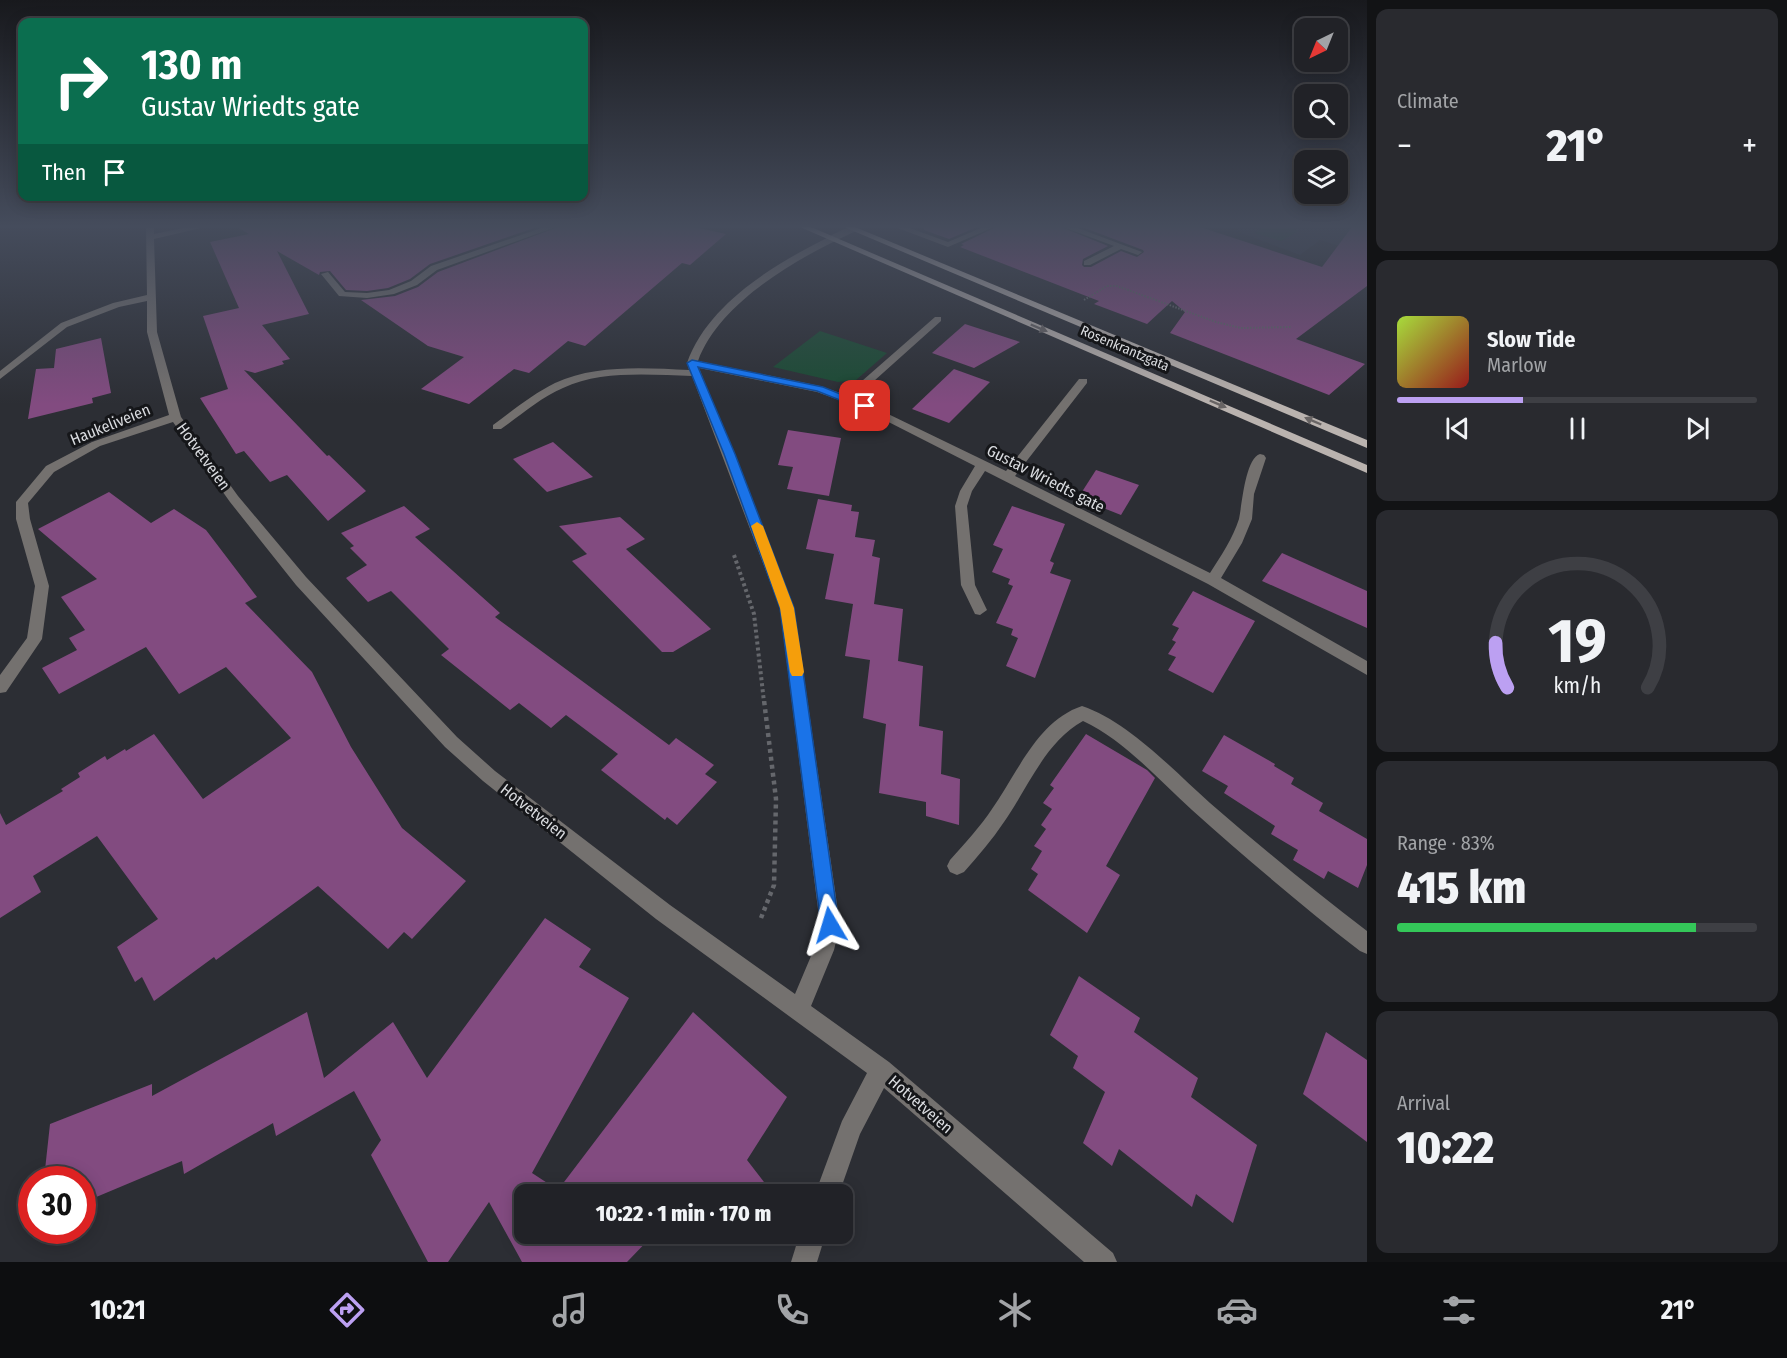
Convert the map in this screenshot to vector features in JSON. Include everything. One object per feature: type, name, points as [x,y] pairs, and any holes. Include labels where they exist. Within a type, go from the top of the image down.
[{"type":"main road","name":"Rosenkrantzgata","points":[[940,286],[1367,470]]},
{"type":"main road","name":"Rosenkrantzgata","points":[[989,286],[1367,444]]},
{"type":"street","name":"Hotvetveien","points":[[152,286],[152,332],[175,417],[234,499],[301,581],[451,742],[489,776],[663,912],[881,1070],[1104,1262]]},
{"type":"street","points":[[335,286],[342,294],[364,297],[396,291],[408,286]]},
{"type":"street","points":[[756,286],[703,338],[694,368],[787,608],[830,925],[824,950],[799,1009]]},
{"type":"street","points":[[0,376],[40,342],[72,321],[116,305],[152,297]]},
{"type":"street","points":[[847,400],[938,320]]},
{"type":"street","name":"Gustav Wriedts gate","points":[[497,428],[539,397],[574,380],[606,375],[694,368],[820,389],[982,465],[1213,580],[1367,669]]},
{"type":"street","points":[[1007,478],[1083,381]]},
{"type":"street","name":"Haukeliveien","points":[[0,687],[34,639],[42,586],[23,519],[22,502],[50,469],[96,444],[175,417]]},
{"type":"street","points":[[1213,580],[1235,543],[1245,519],[1248,494],[1260,458]]},
{"type":"street","points":[[980,610],[968,585],[961,506],[966,491],[982,465]]},
{"type":"street","points":[[957,866],[997,817],[1040,752],[1068,722],[1082,713],[1102,722],[1285,880],[1367,944]]},
{"type":"street","points":[[831,1184],[850,1129],[881,1070]]},
{"type":"street","points":[[804,1262],[810,1244]]},
{"type":"path","points":[[1082,303],[1107,286],[1117,286],[1233,326],[1292,327]]},
{"type":"green space","points":[[820,331],[887,353],[856,380],[838,382],[773,367]]},
{"type":"building","points":[[229,286],[295,286],[309,314],[262,325],[290,359],[282,361],[284,364],[255,373],[244,370],[327,456],[329,455],[366,491],[328,521],[287,475],[270,482],[244,451],[236,454],[200,398],[228,389],[203,316],[239,308]]},
{"type":"building","points":[[343,286],[393,286],[367,291],[346,290]]},
{"type":"building","points":[[655,286],[585,346],[568,341],[529,373],[514,369],[469,404],[421,389],[464,357],[428,346],[361,300],[395,296],[418,287]]},
{"type":"building","points":[[1060,286],[1367,286],[1296,339],[1365,364],[1329,395],[1170,333],[1185,312],[1172,301],[1147,324],[1094,304],[1099,301]]},
{"type":"building","points":[[965,324],[1020,342],[974,368],[932,353]]},
{"type":"building","points":[[101,338],[111,393],[92,398],[93,403],[28,419],[36,369],[54,368],[56,349]]},
{"type":"building","points":[[954,369],[990,382],[949,423],[912,409]]},
{"type":"building","points":[[788,430],[841,438],[829,496],[787,489],[793,467],[778,465]]},
{"type":"building","points":[[553,442],[593,477],[547,492],[513,459]]},
{"type":"building","points":[[1096,470],[1139,485],[1121,515],[1078,498]]},
{"type":"building","points":[[109,492],[151,523],[174,509],[206,530],[257,597],[245,603],[312,672],[351,747],[402,828],[466,881],[412,939],[404,932],[388,949],[318,886],[216,960],[214,957],[154,1001],[142,977],[135,982],[117,947],[158,919],[97,836],[33,876],[41,892],[0,918],[0,813],[6,825],[63,791],[61,789],[80,777],[78,773],[105,756],[107,760],[154,734],[203,799],[291,738],[226,667],[179,694],[146,647],[59,694],[42,668],[77,650],[69,638],[85,630],[61,597],[97,579],[38,529]]},
{"type":"building","points":[[818,499],[852,505],[851,511],[859,512],[855,537],[875,540],[872,556],[880,558],[874,604],[903,609],[898,661],[923,666],[919,726],[943,731],[941,774],[960,779],[959,825],[926,816],[926,802],[879,793],[886,724],[863,718],[870,660],[845,656],[853,604],[825,599],[834,554],[806,549]]},
{"type":"building","points":[[404,506],[430,529],[415,537],[500,613],[495,617],[669,745],[676,738],[714,765],[705,774],[717,782],[677,825],[667,817],[665,820],[601,770],[618,754],[566,715],[551,728],[519,703],[510,710],[441,655],[449,649],[391,591],[368,602],[346,578],[367,565],[350,548],[354,546],[341,533]]},
{"type":"building","points":[[1012,506],[1065,524],[1050,561],[1054,563],[1050,573],[1071,580],[1035,678],[1006,666],[1018,638],[1011,635],[1013,629],[996,623],[1013,586],[1008,584],[1010,579],[992,572],[1003,549],[993,545]]},
{"type":"building","points":[[620,517],[645,539],[626,549],[711,629],[673,652],[662,652],[572,561],[587,554],[559,526]]},
{"type":"building","points":[[1282,553],[1367,591],[1367,628],[1262,581]]},
{"type":"building","points":[[1193,591],[1255,621],[1213,693],[1168,670],[1176,657],[1168,654],[1176,642],[1172,640],[1179,628],[1172,625]]},
{"type":"building","points":[[1086,734],[1147,770],[1155,778],[1106,866],[1120,875],[1087,933],[1028,890],[1038,874],[1031,869],[1042,851],[1034,846],[1046,829],[1041,825],[1052,809],[1043,803],[1054,788],[1050,785]]},
{"type":"building","points":[[1224,735],[1275,764],[1274,766],[1294,778],[1291,784],[1323,803],[1319,811],[1367,839],[1367,865],[1358,888],[1328,871],[1324,879],[1293,860],[1298,850],[1271,834],[1275,826],[1224,793],[1228,786],[1202,771]]},
{"type":"building","points":[[545,918],[591,949],[579,967],[629,998],[532,1173],[549,1184],[514,1184],[514,1244],[644,1244],[627,1262],[522,1262],[489,1202],[448,1262],[428,1262],[371,1155],[381,1140],[354,1091],[276,1136],[273,1123],[184,1174],[182,1161],[96,1197],[96,1166],[45,1166],[50,1124],[152,1084],[152,1096],[307,1012],[324,1078],[393,1022],[427,1078]]},
{"type":"building","points":[[1079,976],[1140,1018],[1134,1032],[1198,1078],[1191,1097],[1257,1145],[1233,1223],[1196,1194],[1192,1207],[1119,1149],[1112,1166],[1083,1143],[1105,1092],[1073,1068],[1078,1056],[1050,1035]]},
{"type":"building","points":[[693,1012],[787,1097],[747,1160],[766,1184],[563,1184]]},
{"type":"building","points":[[1326,1032],[1367,1060],[1367,1142],[1303,1094]]},
{"type":"slow traffic","points":[[757,526],[787,608],[797,672]]},
{"type":"route","points":[[830,925],[787,608],[692,363],[820,389],[865,406]]}]
